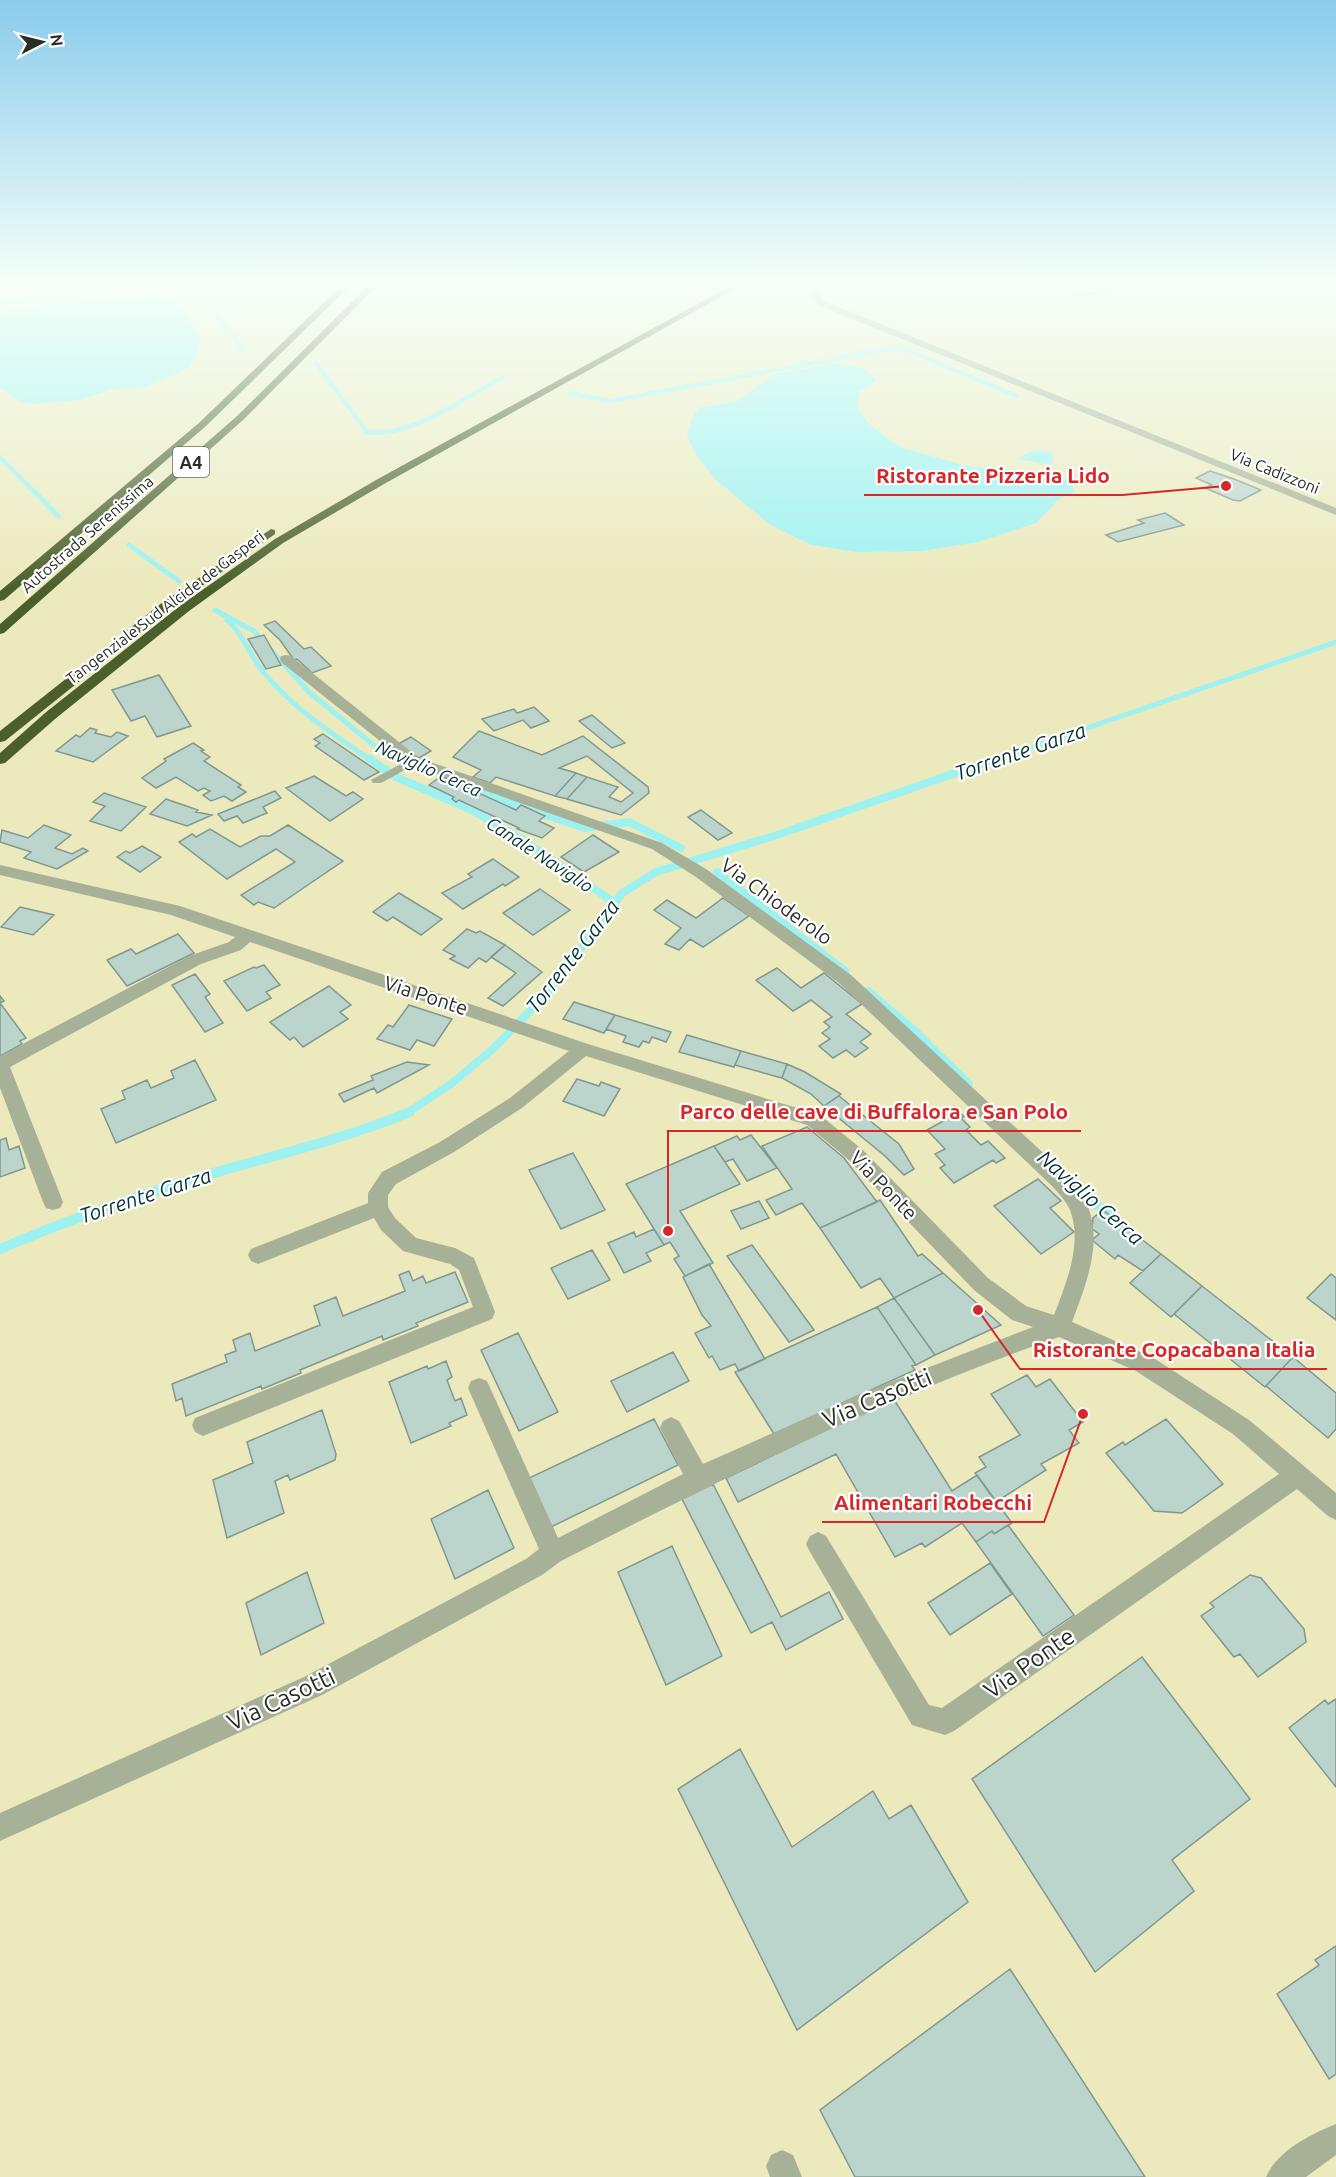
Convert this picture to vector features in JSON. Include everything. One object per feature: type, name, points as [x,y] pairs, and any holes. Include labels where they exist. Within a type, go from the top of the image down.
[{"type":"highway","name":"Autostrada Serenissima","points":[[0,597],[203,424],[242,387]]},
{"type":"highway","name":"Autostrada Serenissima","points":[[0,630],[240,418],[272,387]]},
{"type":"highway","points":[[394,461],[533,387]]},
{"type":"highway","name":"Tangenziale Sud Alcide de Gasperi","points":[[0,760],[185,608],[279,541],[370,487],[553,387]]},
{"type":"highway","name":"Tangenziale Sud Alcide de Gasperi","points":[[0,738],[167,605],[278,527]]},
{"type":"street","name":"Via Cadizzoni","points":[[1024,387],[1336,512]]},
{"type":"street","name":"Via Chioderolo","points":[[286,659],[346,710],[414,761],[657,846],[701,873],[845,979],[1060,1181],[1079,1207],[1084,1235],[1078,1276],[1060,1327]]},
{"type":"street","name":"Via Ponte","points":[[0,870],[174,910],[583,1049],[813,1120],[857,1156],[981,1284],[1019,1313],[1060,1327],[1144,1364],[1241,1427],[1336,1508]]},
{"type":"street","points":[[54,1202],[0,1065],[195,960],[235,946],[248,935]]},
{"type":"street","points":[[203,1425],[485,1312],[466,1264],[454,1257],[410,1245],[388,1224],[378,1208],[378,1193],[389,1178],[447,1147],[516,1103],[583,1049]]},
{"type":"street","points":[[258,1255],[378,1208]]},
{"type":"street","name":"Via Casotti","points":[[0,1827],[313,1686],[534,1567],[553,1554],[698,1478],[906,1385],[1060,1327]]},
{"type":"street","points":[[479,1388],[553,1554]]},
{"type":"street","points":[[671,1428],[698,1478]]},
{"type":"street","name":"Via Ponte","points":[[818,1544],[921,1716],[945,1722],[1298,1475]]},
{"type":"street","points":[[1282,2177],[1316,2149],[1336,2139]]},
{"type":"lane","points":[[377,780],[414,761]]},
{"type":"shaded area","points":[[0,387],[1336,387],[1336,2177],[0,2177]]},
{"type":"water","points":[[148,387],[115,389],[79,400],[37,404],[23,403],[0,388]]},
{"type":"water","points":[[757,387],[867,387],[859,392],[858,408],[870,425],[900,447],[970,467],[1046,471],[1071,482],[1075,492],[1058,500],[1036,523],[978,542],[922,551],[856,552],[812,545],[772,526],[716,480],[696,455],[687,436],[692,418],[699,408],[737,401]]},
{"type":"water","points":[[1041,450],[1051,452],[1053,459],[1051,465],[1018,459],[1028,452]]},
{"type":"building","points":[[1210,471],[1261,490],[1240,501],[1233,500],[1205,488],[1212,485],[1196,478]]},
{"type":"building","points":[[1165,513],[1184,525],[1118,542],[1106,535],[1144,523],[1138,520]]},
{"type":"building","points":[[275,621],[304,649],[311,647],[331,666],[312,673],[297,659],[294,660],[280,640],[264,625]]},
{"type":"building","points":[[264,635],[281,665],[266,669],[248,639]]},
{"type":"building","points":[[159,675],[191,726],[157,737],[145,716],[131,721],[112,690]]},
{"type":"building","points":[[534,707],[549,721],[531,728],[523,720],[494,731],[482,719],[514,709],[517,713]]},
{"type":"building","points":[[592,715],[625,743],[612,748],[579,721]]},
{"type":"building","points":[[90,728],[97,730],[95,733],[111,737],[117,732],[128,736],[93,762],[56,751],[76,735],[80,737]]},
{"type":"building","points":[[479,731],[542,755],[583,736],[648,787],[649,793],[621,815],[567,799],[587,777],[618,787],[609,797],[621,802],[633,793],[587,756],[559,768],[576,773],[555,796],[496,777],[490,783],[473,777],[481,770],[453,757]]},
{"type":"building","points":[[323,734],[379,772],[364,780],[315,746],[320,743],[314,739]]},
{"type":"building","points":[[411,737],[431,751],[419,758],[398,744]]},
{"type":"building","points":[[193,743],[210,757],[204,761],[241,785],[238,787],[246,792],[232,801],[224,796],[211,801],[203,795],[210,791],[204,788],[198,791],[176,777],[156,788],[142,778],[166,761],[164,759]]},
{"type":"building","points":[[576,773],[587,777],[567,799],[555,796]]},
{"type":"building","points":[[314,776],[346,796],[353,792],[363,799],[330,821],[286,788]]},
{"type":"building","points":[[441,776],[516,810],[521,805],[545,816],[539,821],[554,828],[542,838],[517,829],[519,828],[459,800],[456,802],[452,799],[454,797],[429,785]]},
{"type":"building","points":[[275,791],[281,798],[263,807],[267,813],[243,823],[237,816],[224,821],[218,814]]},
{"type":"building","points":[[104,793],[146,807],[121,831],[90,821],[105,806],[93,802]]},
{"type":"building","points":[[166,799],[198,810],[196,812],[212,815],[187,826],[150,814]]},
{"type":"building","points":[[701,810],[732,833],[718,840],[688,817]]},
{"type":"building","points":[[44,825],[71,835],[55,848],[72,854],[83,848],[88,851],[57,869],[24,858],[31,852],[0,842],[2,830],[28,838]]},
{"type":"building","points":[[288,825],[343,861],[274,908],[258,902],[254,905],[241,895],[295,862],[276,849],[227,879],[179,842],[192,834],[196,837],[210,829],[240,847],[261,836],[270,836]]},
{"type":"building","points":[[593,835],[619,852],[584,872],[561,857]]},
{"type":"building","points":[[142,846],[161,857],[140,872],[117,857],[126,851],[130,853]]},
{"type":"building","points":[[493,859],[519,877],[505,886],[503,884],[463,909],[442,893],[472,877],[468,874]]},
{"type":"building","points":[[540,889],[570,910],[533,935],[503,913]]},
{"type":"building","points":[[399,893],[442,919],[421,935],[393,917],[387,921],[373,912]]},
{"type":"building","points":[[723,898],[749,916],[703,947],[690,939],[679,950],[665,944],[681,928],[654,910],[667,900],[696,918]]},
{"type":"building","points":[[20,907],[54,915],[33,935],[1,927]]},
{"type":"building","points":[[467,929],[476,933],[480,931],[505,945],[486,962],[479,958],[468,968],[450,959],[455,956],[443,950]]},
{"type":"building","points":[[178,934],[194,953],[127,986],[107,960],[131,949],[136,954]]},
{"type":"building","points":[[505,945],[542,972],[503,1006],[488,998],[516,973],[491,957]]},
{"type":"building","points":[[264,965],[280,985],[266,992],[271,998],[247,1011],[224,981],[254,967]]},
{"type":"building","points":[[777,968],[801,988],[824,973],[862,1004],[846,1014],[871,1034],[860,1042],[868,1048],[855,1057],[846,1050],[833,1058],[819,1046],[830,1039],[822,1033],[830,1027],[824,1022],[832,1017],[811,1000],[793,1011],[756,980]]},
{"type":"building","points":[[195,974],[210,994],[205,997],[223,1023],[205,1032],[172,985]]},
{"type":"building","points":[[329,986],[351,1005],[340,1012],[348,1019],[303,1047],[294,1037],[290,1040],[270,1022]]},
{"type":"building","points":[[574,1002],[615,1015],[604,1033],[563,1019]]},
{"type":"building","points":[[0,1003],[26,1038],[20,1041],[22,1044],[0,1056]]},
{"type":"building","points":[[409,1005],[452,1019],[434,1046],[417,1040],[410,1050],[377,1039],[388,1025],[393,1027]]},
{"type":"building","points":[[615,1015],[671,1032],[666,1042],[652,1037],[649,1043],[643,1041],[639,1047],[623,1042],[626,1036],[606,1029]]},
{"type":"building","points":[[687,1035],[741,1051],[734,1067],[679,1052]]},
{"type":"building","points":[[741,1051],[787,1064],[782,1078],[735,1065]]},
{"type":"building","points":[[195,1060],[216,1100],[116,1143],[101,1109],[125,1099],[122,1091],[147,1080],[151,1088],[174,1078],[171,1071]]},
{"type":"building","points":[[407,1062],[429,1065],[377,1093],[374,1088],[344,1102],[339,1094],[373,1080],[371,1076]]},
{"type":"building","points":[[787,1064],[841,1094],[824,1106],[811,1094],[782,1078]]},
{"type":"building","points":[[577,1079],[599,1086],[601,1082],[620,1089],[604,1116],[563,1101]]},
{"type":"building","points":[[839,1096],[899,1144],[914,1169],[904,1175],[885,1156],[824,1106]]},
{"type":"building","points":[[954,1106],[970,1127],[966,1130],[981,1145],[988,1141],[1005,1158],[996,1163],[993,1160],[954,1183],[940,1168],[945,1165],[935,1154],[945,1149],[927,1130],[947,1119],[941,1114]]},
{"type":"building","points":[[807,1127],[844,1158],[877,1202],[820,1228],[802,1203],[776,1215],[766,1200],[792,1189],[762,1146]]},
{"type":"building","points":[[751,1135],[777,1168],[747,1181],[733,1159],[725,1162],[714,1146],[737,1136],[740,1140]]},
{"type":"building","points":[[6,1138],[9,1150],[19,1146],[25,1168],[0,1177],[0,1140]]},
{"type":"building","points":[[714,1146],[740,1184],[680,1211],[713,1263],[685,1276],[674,1259],[679,1256],[670,1242],[664,1245],[626,1184]]},
{"type":"building","points":[[573,1153],[605,1210],[561,1229],[529,1170]]},
{"type":"building","points":[[1038,1179],[1061,1201],[1050,1208],[1074,1232],[1041,1254],[994,1206]]},
{"type":"building","points":[[880,1200],[918,1256],[922,1254],[943,1273],[894,1298],[880,1278],[861,1288],[820,1228]]},
{"type":"building","points":[[759,1201],[769,1218],[741,1229],[731,1211]]},
{"type":"building","points":[[1103,1210],[1161,1254],[1143,1271],[1118,1255],[1115,1259],[1092,1240],[1099,1234],[1092,1229],[1093,1218]]},
{"type":"building","points":[[654,1229],[664,1245],[646,1253],[651,1261],[624,1273],[608,1243],[634,1232],[636,1237]]},
{"type":"building","points":[[752,1245],[814,1330],[789,1342],[727,1256]]},
{"type":"building","points":[[592,1250],[610,1280],[568,1299],[551,1268]]},
{"type":"building","points":[[1161,1254],[1202,1286],[1171,1317],[1130,1283]]},
{"type":"building","points":[[709,1264],[765,1359],[739,1371],[735,1364],[720,1370],[712,1356],[709,1358],[695,1333],[711,1326],[702,1315],[683,1277]]},
{"type":"building","points":[[409,1271],[413,1281],[423,1276],[426,1283],[455,1272],[468,1302],[416,1323],[418,1326],[383,1340],[382,1336],[300,1370],[301,1373],[262,1389],[261,1386],[186,1416],[182,1398],[176,1401],[172,1384],[227,1362],[225,1355],[236,1351],[233,1340],[250,1333],[255,1351],[320,1325],[314,1306],[336,1297],[343,1316],[405,1291],[399,1275]]},
{"type":"building","points":[[943,1273],[1001,1325],[935,1355],[894,1298]]},
{"type":"building","points":[[1331,1274],[1336,1278],[1336,1320],[1307,1298]]},
{"type":"building","points":[[1202,1286],[1293,1357],[1265,1387],[1174,1314]]},
{"type":"building","points":[[894,1298],[935,1355],[916,1365],[877,1307]]},
{"type":"building","points":[[877,1307],[916,1365],[912,1366],[915,1370],[774,1434],[735,1372]]},
{"type":"building","points":[[518,1333],[558,1412],[519,1431],[481,1350]]},
{"type":"building","points":[[673,1352],[689,1381],[627,1412],[611,1381]]},
{"type":"building","points":[[1293,1357],[1336,1393],[1336,1429],[1328,1438],[1266,1386]]},
{"type":"building","points":[[446,1361],[452,1377],[447,1380],[455,1401],[461,1398],[467,1415],[449,1423],[451,1426],[411,1443],[389,1382],[427,1366],[428,1369]]},
{"type":"building","points":[[1027,1375],[1036,1387],[1050,1379],[1083,1422],[1069,1430],[1079,1443],[1041,1464],[1046,1470],[996,1502],[975,1473],[986,1467],[979,1457],[1020,1435],[991,1394]]},
{"type":"building","points":[[893,1398],[952,1491],[977,1475],[1012,1523],[994,1534],[992,1531],[976,1542],[962,1523],[925,1547],[922,1543],[895,1557],[836,1454],[738,1502],[726,1478]]},
{"type":"building","points":[[322,1410],[336,1454],[335,1460],[290,1480],[288,1475],[275,1481],[284,1513],[227,1538],[213,1480],[253,1463],[247,1442]]},
{"type":"building","points":[[654,1419],[678,1465],[551,1527],[529,1478]]},
{"type":"building","points":[[1166,1419],[1223,1484],[1182,1513],[1154,1511],[1106,1453],[1123,1442],[1125,1445]]},
{"type":"building","points":[[713,1484],[781,1617],[829,1592],[843,1619],[786,1650],[772,1622],[751,1633],[682,1499]]},
{"type":"building","points":[[488,1490],[514,1548],[455,1579],[431,1519]]},
{"type":"building","points":[[1008,1525],[1074,1615],[1043,1636],[976,1542],[992,1531],[994,1534]]},
{"type":"building","points":[[672,1546],[722,1656],[666,1685],[618,1572]]},
{"type":"building","points":[[990,1563],[1012,1594],[950,1635],[928,1603]]},
{"type":"building","points":[[307,1572],[324,1623],[261,1655],[246,1603]]},
{"type":"building","points":[[1250,1575],[1261,1578],[1304,1629],[1306,1642],[1258,1677],[1240,1654],[1234,1657],[1201,1616],[1214,1607],[1210,1603]]},
{"type":"building","points":[[1142,1657],[1250,1799],[1172,1860],[1194,1891],[1095,1972],[972,1779]]},
{"type":"building","points":[[1336,1699],[1336,1787],[1289,1728],[1325,1700],[1328,1704]]},
{"type":"building","points":[[740,1749],[792,1847],[873,1791],[889,1819],[911,1805],[968,1902],[797,2030],[678,1789]]},
{"type":"building","points":[[1336,1946],[1336,2074],[1329,2079],[1277,1994],[1319,1965],[1315,1960]]},
{"type":"building","points":[[1010,1969],[1145,2177],[855,2177],[820,2110]]},
{"type":"waterway","points":[[333,387],[367,432],[401,429],[419,423],[486,387]]},
{"type":"waterway","points":[[570,393],[610,401],[687,387]]},
{"type":"waterway","points":[[994,387],[1017,396]]},
{"type":"waterway","name":"Naviglio Cerca","points":[[0,457],[34,492]]},
{"type":"waterway","name":"Naviglio Cerca","points":[[33,490],[58,516]]},
{"type":"waterway","name":"Naviglio Cerca","points":[[129,545],[179,581]]},
{"type":"waterway","name":"Naviglio Cerca","points":[[215,610],[254,631],[309,692],[376,747],[408,760]]},
{"type":"waterway","name":"Canale Naviglio","points":[[227,620],[238,632],[264,673],[288,698],[315,721],[372,761]]},
{"type":"waterway","name":"Torrente Garza","points":[[992,761],[1336,642]]},
{"type":"waterway","name":"Canale Naviglio","points":[[370,759],[396,777],[472,810],[523,840],[615,903]]},
{"type":"waterway","name":"Torrente Garza","points":[[615,903],[622,893],[656,872],[774,836],[996,759]]},
{"type":"waterway","name":"Naviglio Cerca","points":[[454,779],[515,805],[585,828],[629,822],[681,848]]},
{"type":"waterway","name":"Naviglio Cerca","points":[[717,872],[845,971]]},
{"type":"waterway","name":"Torrente Garza","points":[[407,1113],[451,1084],[494,1048],[549,991],[615,903]]},
{"type":"waterway","name":"Naviglio Cerca","points":[[868,991],[915,1031],[969,1084]]},
{"type":"waterway","name":"Torrente Garza","points":[[0,1249],[71,1220],[144,1195],[330,1140],[410,1112]]},
{"type":"waterway","name":"Naviglio Cerca","points":[[1071,1183],[1116,1221]]},
{"type":"place","name":"Ristorante Pizzeria Lido","points":[[1226,486]]},
{"type":"place","name":"Parco delle cave di Buffalora e San Polo","points":[[668,1231]]},
{"type":"place","name":"Ristorante Copacabana Italia","points":[[978,1310]]},
{"type":"place","name":"Alimentari Robecchi","points":[[1083,1414]]}]
